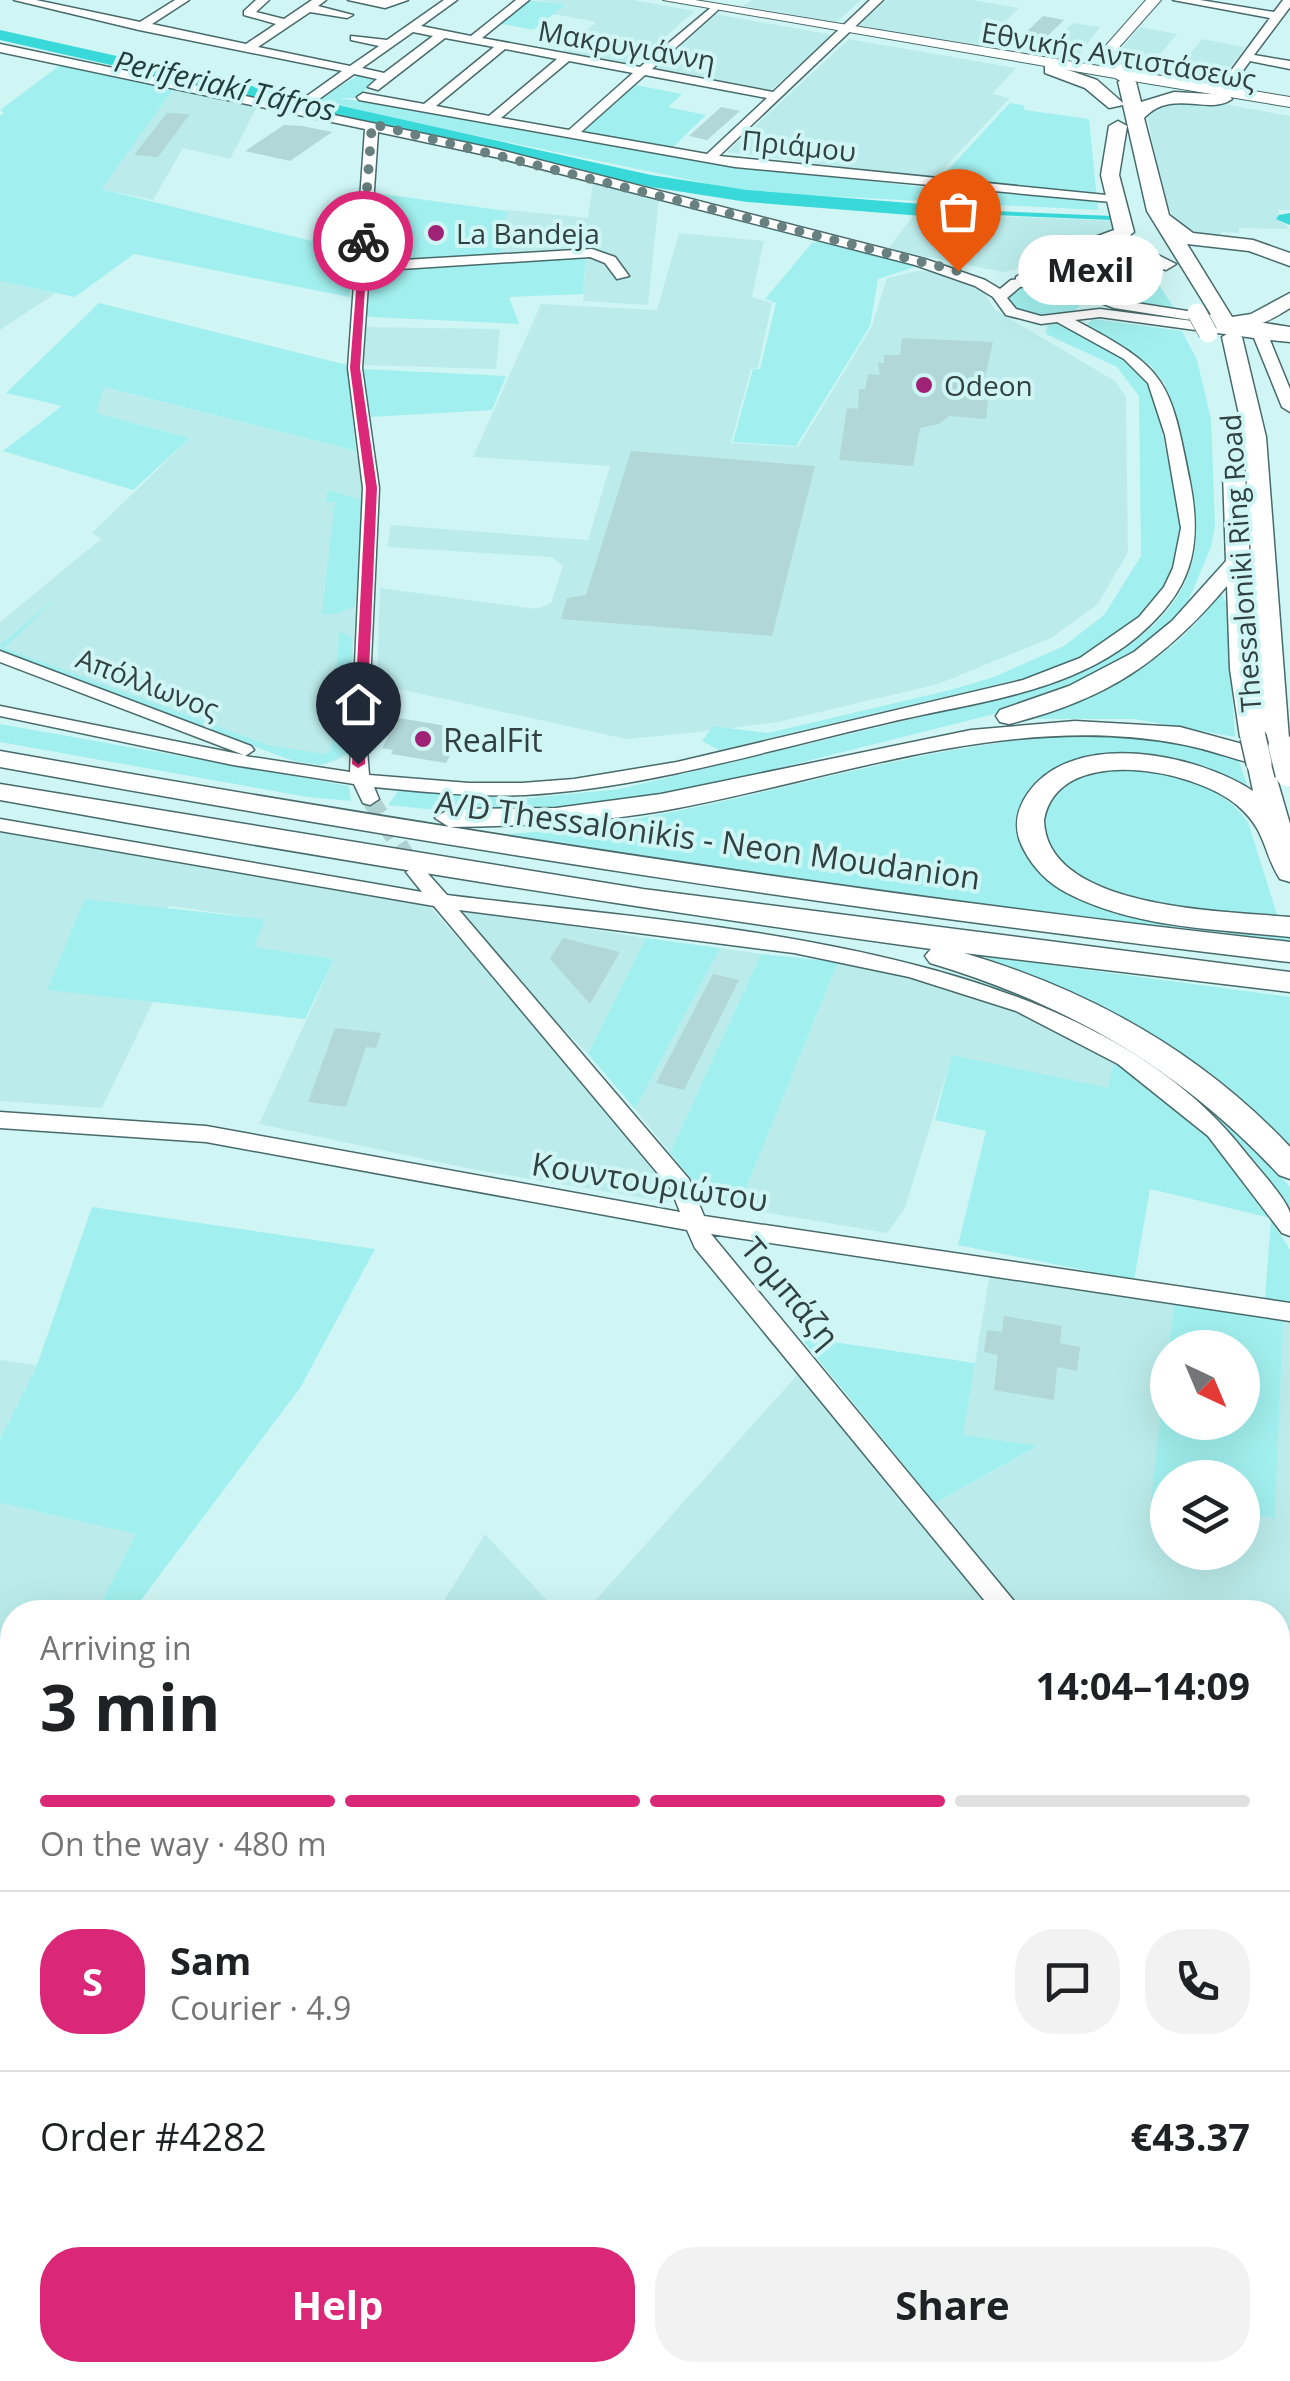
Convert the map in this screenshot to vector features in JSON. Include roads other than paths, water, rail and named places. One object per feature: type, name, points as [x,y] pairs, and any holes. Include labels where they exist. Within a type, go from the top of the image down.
[{"type":"highway","points":[[1056,66],[1093,85],[1115,104],[1126,122]]},
{"type":"highway","points":[[1114,76],[1115,104]]},
{"type":"highway","points":[[1023,281],[1059,257],[1112,241],[1124,232],[1110,175],[1126,122],[1114,76]]},
{"type":"highway","points":[[1126,122],[1142,108],[1164,100],[1222,95]]},
{"type":"highway","name":"Thessaloniki Ring Road","points":[[1126,122],[1159,216],[1194,273],[1218,324],[1254,427],[1250,568],[1272,696],[1278,838],[1290,873]]},
{"type":"highway","name":"Thessaloniki Ring Road","points":[[1126,122],[1131,196],[1146,234],[1166,264],[1218,324]]},
{"type":"highway","points":[[1159,216],[1188,238],[1253,246],[1290,260]]},
{"type":"highway","points":[[1194,273],[1201,254],[1222,248],[1260,255],[1290,273]]},
{"type":"highway","points":[[1081,298],[1064,266],[1092,254],[1129,251],[1166,264]]},
{"type":"highway","points":[[1261,326],[1290,299]]},
{"type":"highway","points":[[1218,324],[1261,326],[1290,316]]},
{"type":"highway","points":[[954,737],[1072,696],[1129,666],[1185,622],[1216,578],[1250,568],[1290,643]]},
{"type":"highway","points":[[348,820],[422,816],[528,820],[594,814],[954,737],[1068,726],[1153,728],[1228,744],[1277,761]]},
{"type":"highway","name":"A/D Thessalonikis - Neon Moudanion","points":[[0,760],[348,820],[904,906],[1290,952]]},
{"type":"highway","points":[[1278,838],[1234,789],[1207,774],[1160,764],[1080,768],[1050,785],[1030,813],[1030,831],[1046,864],[1082,889],[1132,907],[1290,927]]},
{"type":"highway","name":"A/D Thessalonikis - Neon Moudanion","points":[[0,792],[198,827],[825,924],[1290,982]]},
{"type":"highway","points":[[825,924],[978,967],[1090,1012],[1196,1076],[1290,1167]]},
{"type":"main road","name":"Εθνικής Αντιστάσεως","points":[[670,0],[1290,110]]},
{"type":"main road","points":[[1056,66],[1083,60],[1093,53],[1138,0]]},
{"type":"main road","points":[[1114,76],[1107,53],[1154,0]]},
{"type":"main road","points":[[1093,53],[1114,76]]},
{"type":"main road","name":"Εθνικής Αντιστάσεως","points":[[1222,95],[1290,102]]},
{"type":"street","points":[[20,0],[386,77],[442,34]]},
{"type":"street","points":[[263,0],[248,14],[286,22]]},
{"type":"street","points":[[354,0],[385,6],[402,0]]},
{"type":"street","points":[[298,108],[451,0]]},
{"type":"street","points":[[472,41],[523,0]]},
{"type":"street","points":[[709,159],[877,0]]},
{"type":"street","points":[[1179,0],[1290,22]]},
{"type":"street","points":[[1222,95],[1289,0]]},
{"type":"street","points":[[139,27],[178,1]]},
{"type":"street","points":[[245,50],[314,4],[347,15]]},
{"type":"street","points":[[570,135],[714,8]]},
{"type":"street","name":"Μακρυγιάννη","points":[[411,28],[500,48],[777,96]]},
{"type":"street","points":[[355,38],[390,44]]},
{"type":"street","points":[[0,48],[372,124],[980,283],[1000,295],[1002,305],[1016,314],[1062,319],[1130,357],[1154,380],[1190,522],[1182,573],[1142,623],[1111,648],[1069,667],[998,690],[608,782],[568,788],[470,789],[360,778],[274,766],[0,711]]},
{"type":"street","points":[[425,109],[500,48]]},
{"type":"street","points":[[1246,57],[1290,65]]},
{"type":"street","points":[[490,121],[564,59]]},
{"type":"street","name":"Πριάμου","points":[[386,77],[363,97],[709,159],[1106,199]]},
{"type":"street","points":[[370,799],[360,778],[372,488],[355,368],[372,124]]},
{"type":"street","points":[[363,267],[592,253],[610,260],[622,276]]},
{"type":"street","points":[[935,269],[1023,281],[1081,298],[1218,324]]},
{"type":"street","points":[[1000,295],[1023,281]]},
{"type":"street","points":[[1062,319],[1081,298]]},
{"type":"street","points":[[1081,298],[1290,330]]},
{"type":"street","points":[[1261,326],[1290,338]]},
{"type":"street","points":[[1261,326],[1290,407]]},
{"type":"street","name":"Απόλλωνος","points":[[0,656],[260,755],[274,766]]},
{"type":"street","points":[[0,825],[437,901],[887,964],[1024,1004],[1129,1059],[1189,1107],[1239,1156],[1290,1227]]},
{"type":"street","name":"Τομπάζη","points":[[416,872],[437,901],[626,1115],[680,1185],[703,1242],[1000,1600]]},
{"type":"street","name":"Κουντουριώτου","points":[[0,1120],[206,1134],[412,1176],[1290,1312]]},
{"type":"waterway","name":"Periferiakí Táfros","points":[[0,35],[651,181],[747,196],[922,210]]},
{"type":"waterway","points":[[922,210],[1112,218]]},
{"type":"tunnel","points":[[370,799],[416,872]]},
{"type":"place","name":"La Bandeja","points":[[436,233]]},
{"type":"place","name":"Mexil","points":[[958,271]]},
{"type":"place","name":"Odeon","points":[[924,385]]},
{"type":"place","name":"RealFit","points":[[423,739]]}]
